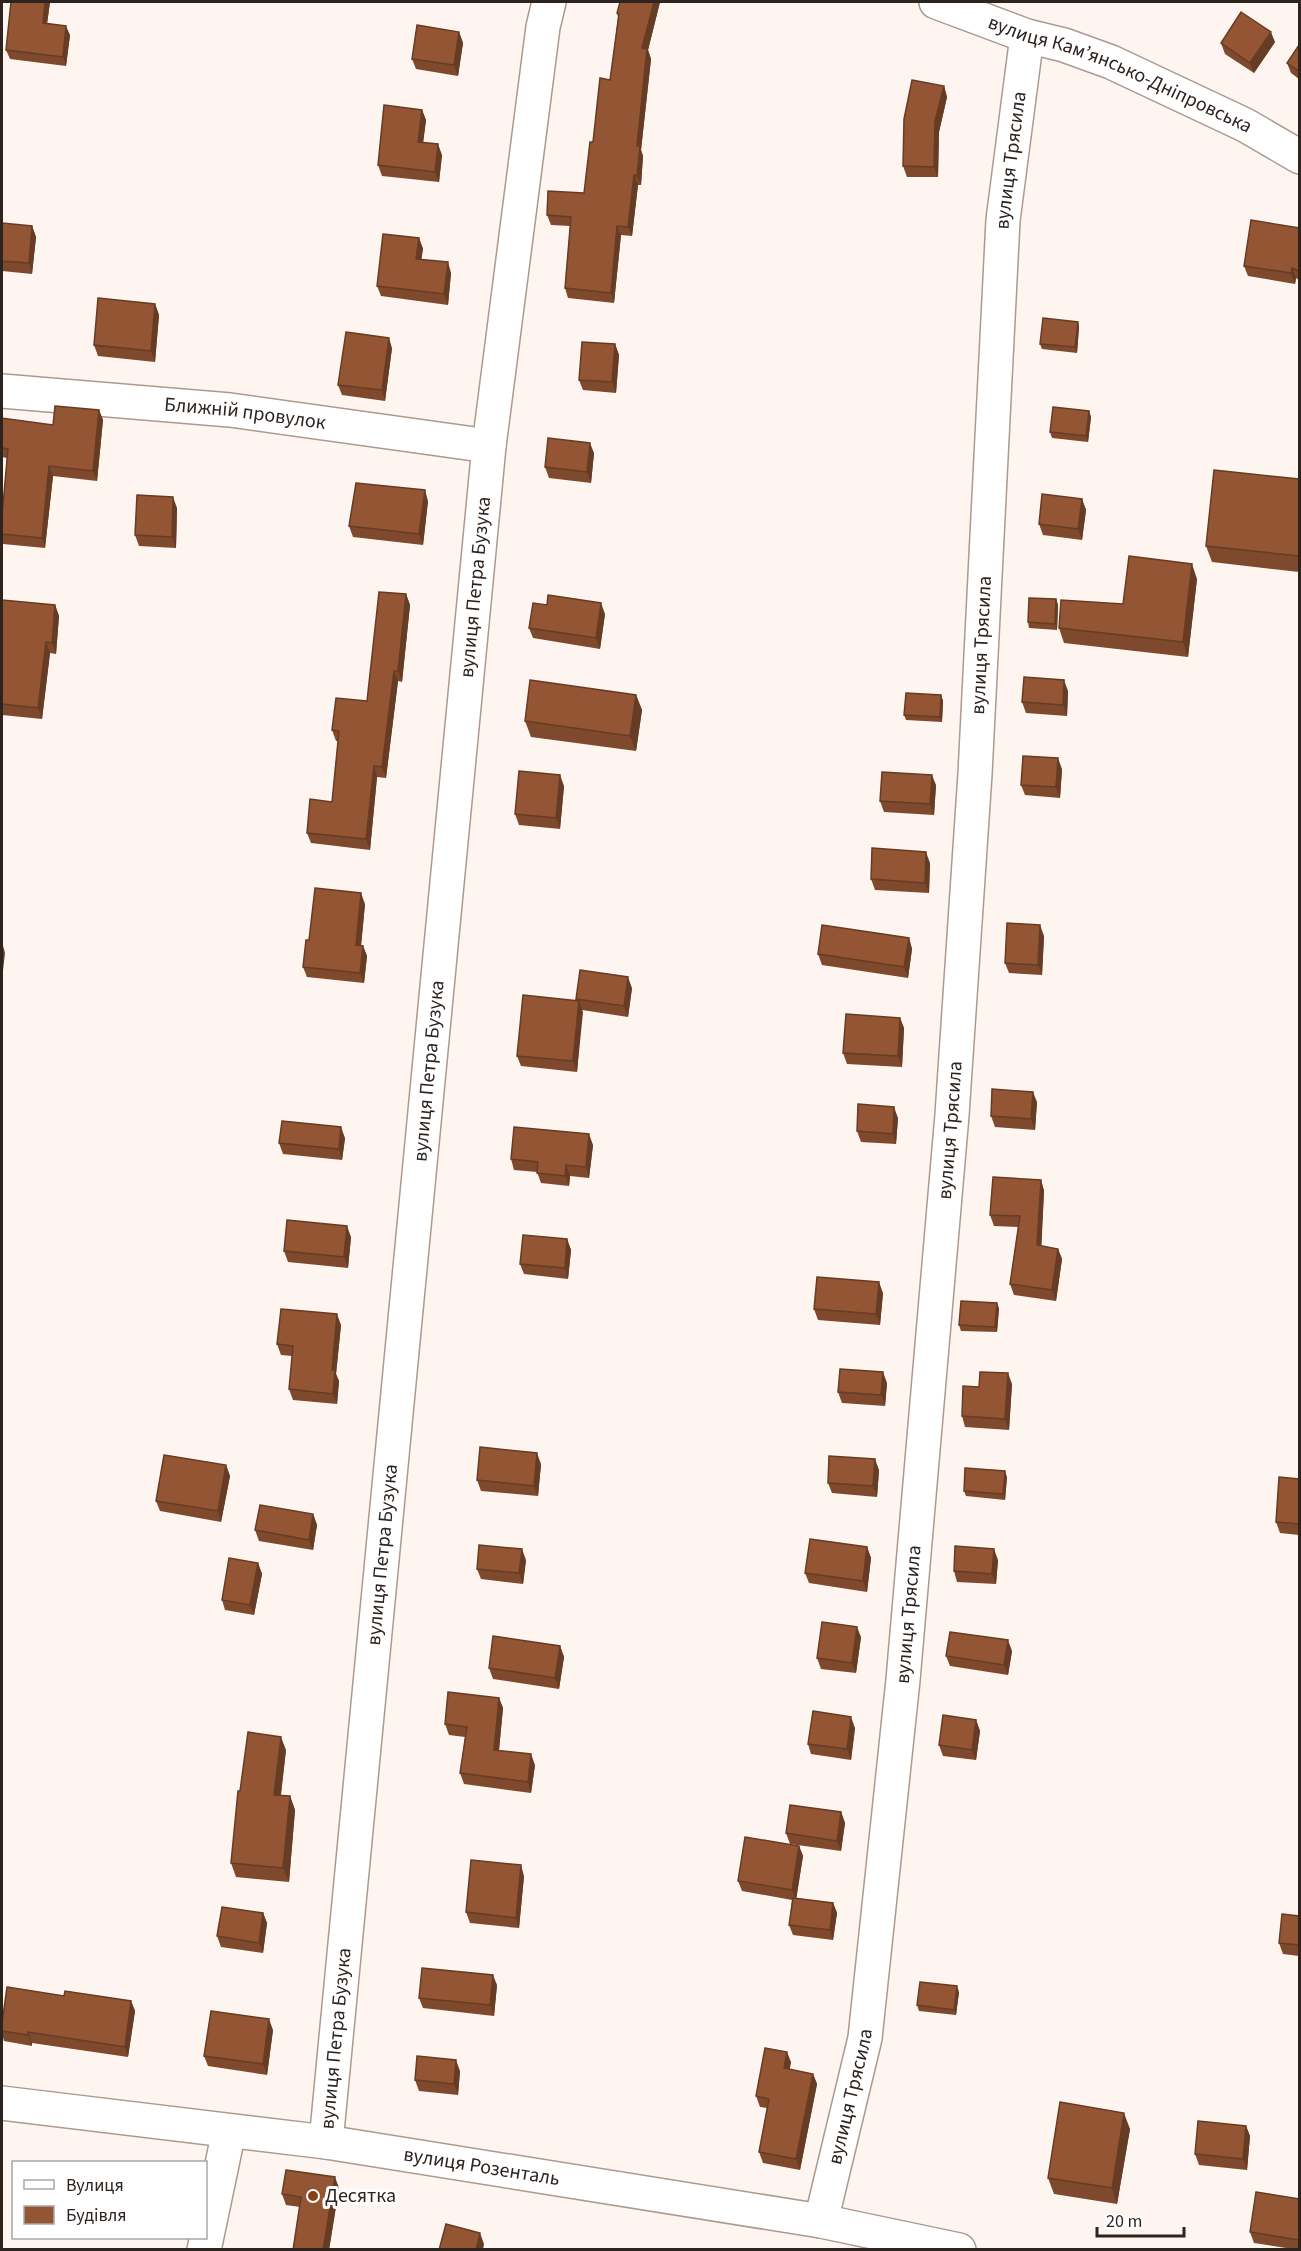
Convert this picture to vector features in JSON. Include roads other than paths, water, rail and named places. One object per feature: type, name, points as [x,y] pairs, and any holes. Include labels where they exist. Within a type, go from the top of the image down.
[{"type":"street","name":"вулиця Петра Бузука","points":[[326,2142],[489,446],[543,27],[549,2]]},
{"type":"street","name":"вулиця Кам’янсько-Дніпровська","points":[[936,2],[1027,36],[1064,45],[1133,72],[1245,125],[1299,157]]},
{"type":"street","name":"вулиця Трясила","points":[[821,2221],[865,2038],[903,1680],[952,1115],[971,833],[1003,220],[1027,36]]},
{"type":"street","name":"Ближній провулок","points":[[2,391],[230,410],[489,446]]},
{"type":"street","name":"вулиця Розенталь","points":[[2,2103],[326,2142],[821,2221],[959,2250]]},
{"type":"street","points":[[207,2236],[229,2131]]},
{"type":"place","name":"Десятка","points":[[313,2196]]}]
